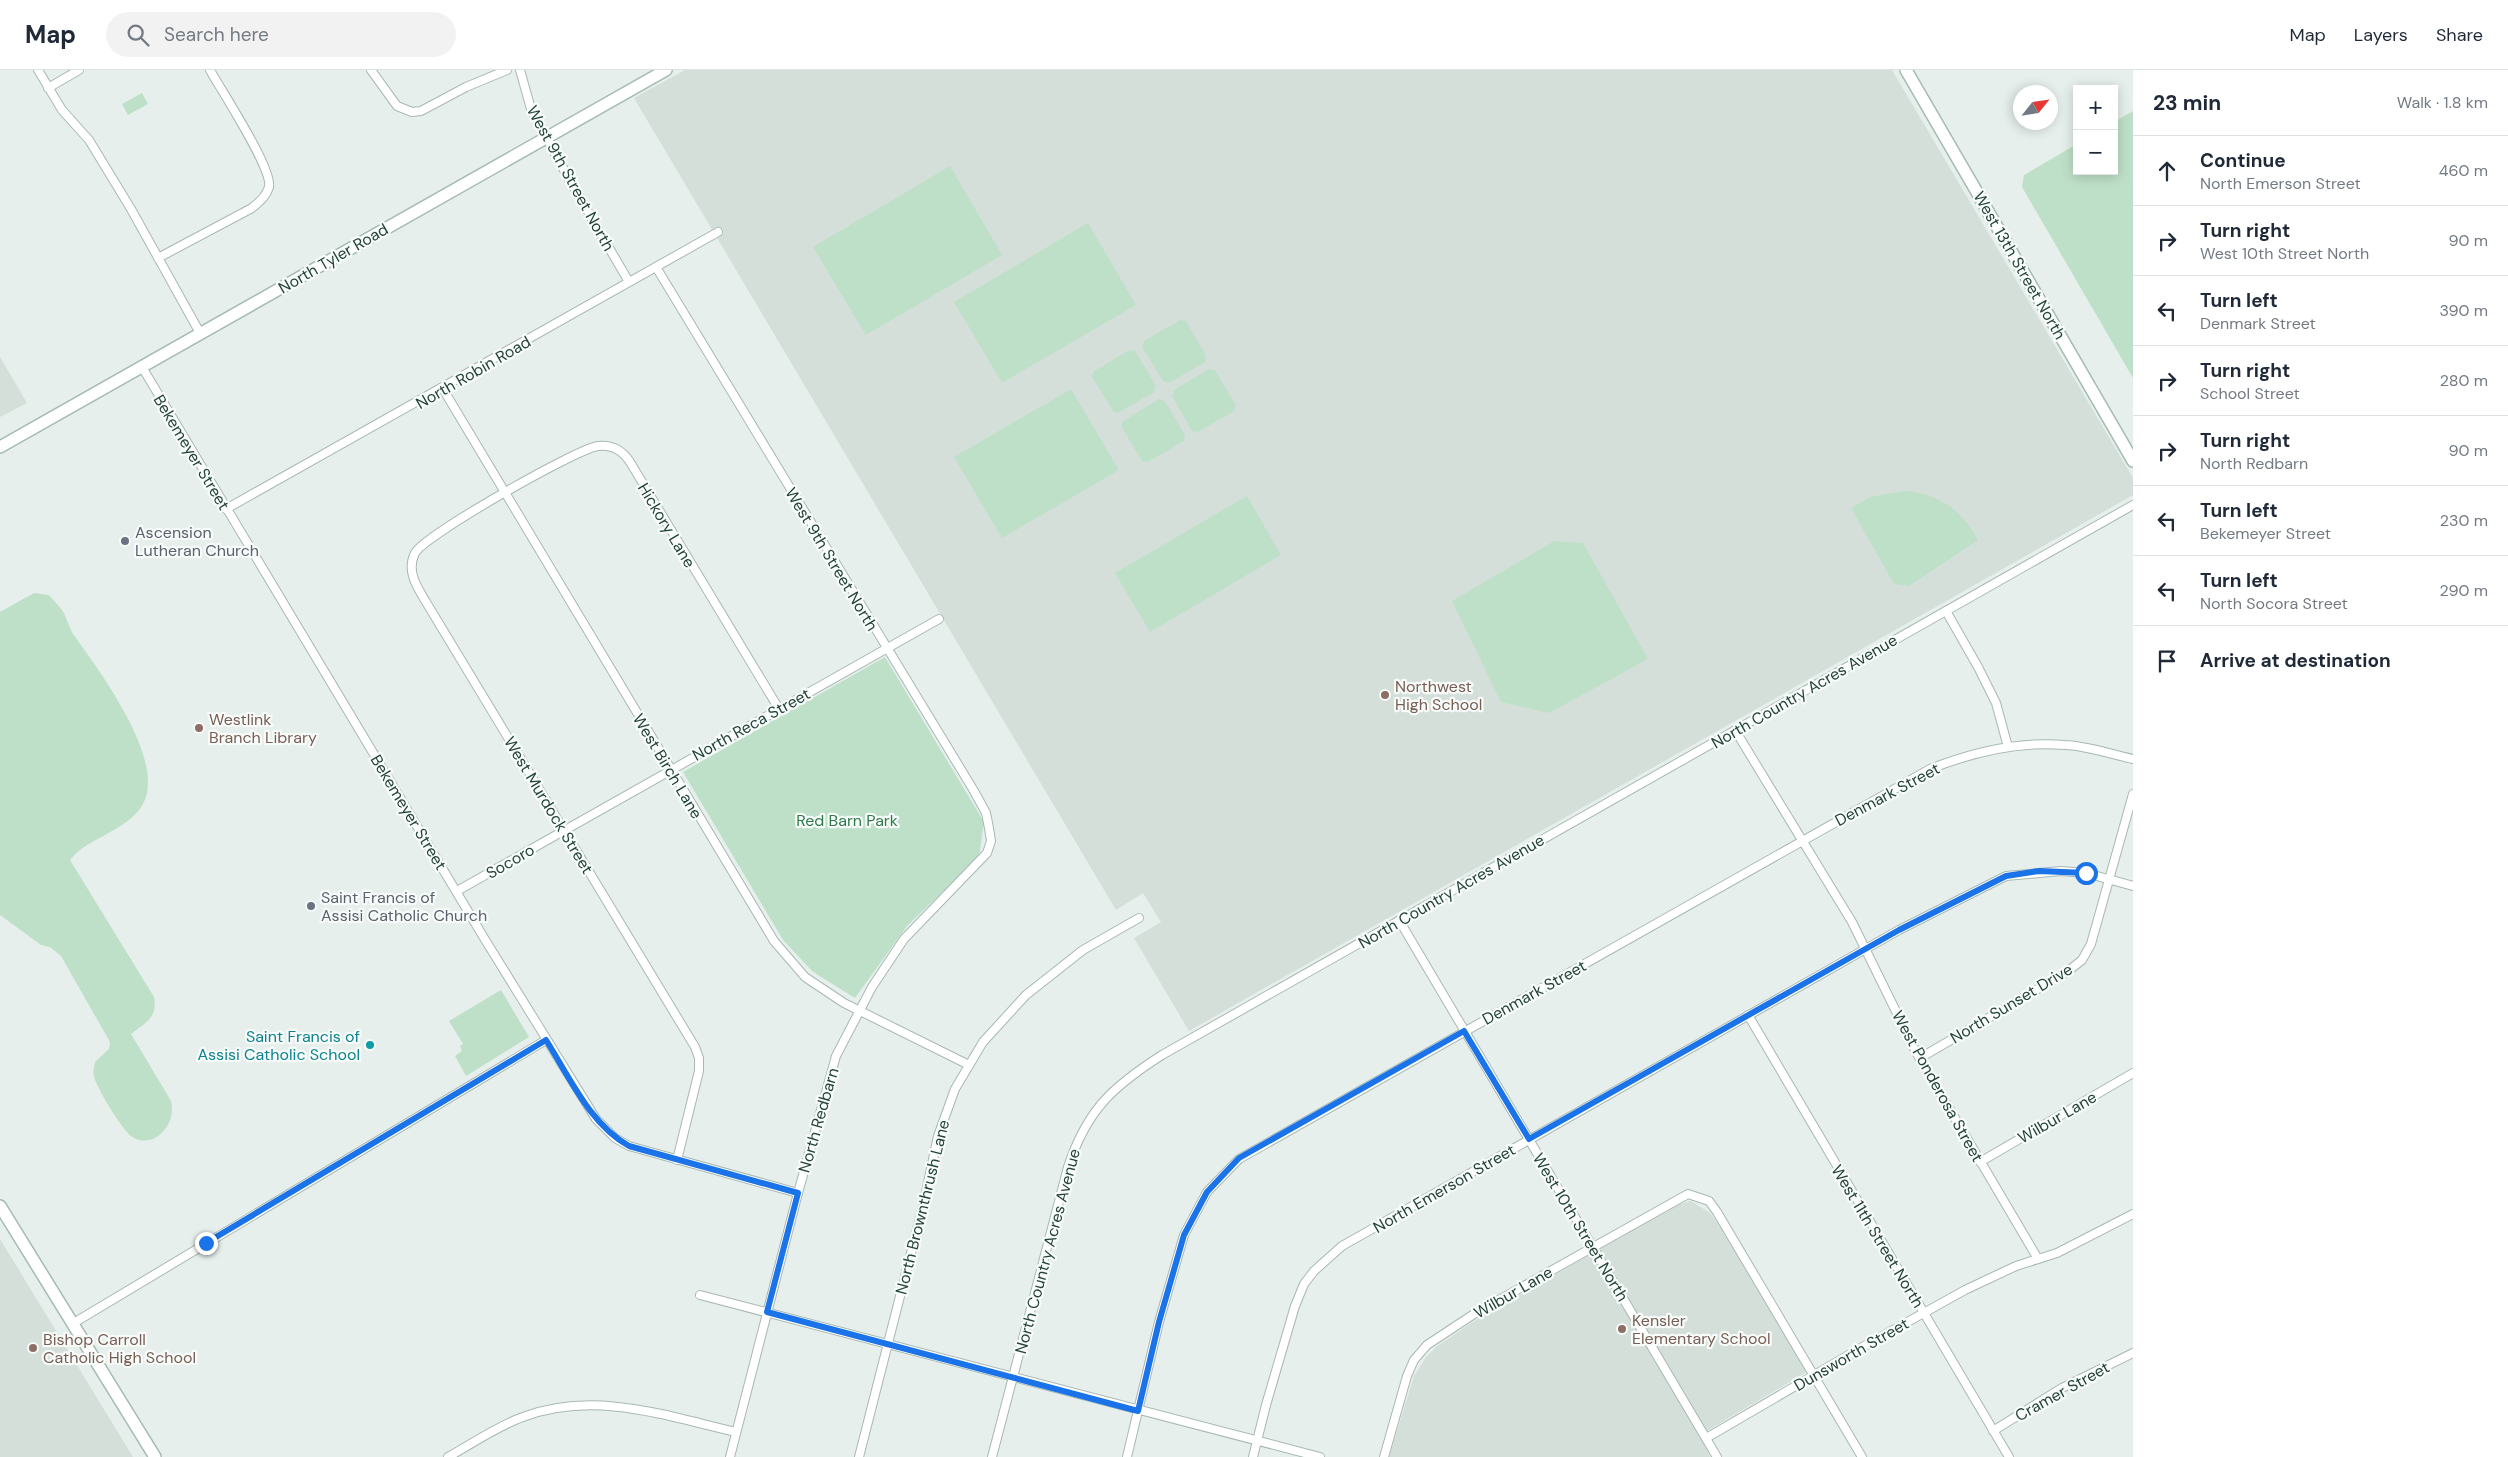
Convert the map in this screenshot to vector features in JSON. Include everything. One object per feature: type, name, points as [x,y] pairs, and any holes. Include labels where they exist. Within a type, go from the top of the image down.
[{"type":"main road","name":"North Tyler Road","points":[[0,446],[666,70]]},
{"type":"main road","name":"West 13th Street North","points":[[1906,70],[2133,461]]},
{"type":"main road","points":[[0,1206],[155,1457]]},
{"type":"street","points":[[38,70],[62,110],[89,140],[200,333]]},
{"type":"street","points":[[48,88],[79,70]]},
{"type":"street","points":[[158,258],[252,208],[265,197],[269,186],[265,166],[210,70]]},
{"type":"street","points":[[372,70],[397,106],[412,112],[421,111],[466,87],[507,70]]},
{"type":"street","name":"West 9th Street North","points":[[520,70],[531,109],[546,138],[630,282]]},
{"type":"street","name":"North Robin Road","points":[[226,509],[443,389],[718,232]]},
{"type":"street","name":"West 9th Street North","points":[[656,267],[986,813],[991,841],[985,856]]},
{"type":"street","name":"Bekemeyer Street","points":[[142,367],[546,1040],[604,1129],[629,1146],[798,1193]]},
{"type":"street","name":"West Birch Lane","points":[[443,389],[774,941],[805,977],[844,1003],[969,1065]]},
{"type":"street","name":"Hickory Lane","points":[[505,492],[590,448],[600,445],[620,451],[630,462],[779,709]]},
{"type":"street","name":"West Murdock Street","points":[[505,492],[421,545],[415,553],[412,565],[413,578],[679,1020],[698,1058],[699,1071],[677,1160]]},
{"type":"street","name":"North Country Acres Avenue","points":[[992,1457],[1077,1139],[1086,1123],[1116,1088],[1162,1055],[2133,505]]},
{"type":"street","points":[[1946,611],[1996,702],[2008,747]]},
{"type":"street","name":"North Reca Street","points":[[564,830],[939,619]]},
{"type":"street","name":"West Ponderosa Street","points":[[1735,730],[1866,949],[1920,1058],[2038,1259]]},
{"type":"street","name":"Denmark Street","points":[[1127,1457],[1159,1322],[1184,1235],[1207,1192],[1239,1158],[1930,768],[1969,755],[2008,747],[2065,744],[2133,759]]},
{"type":"street","name":"North Sunset Drive","points":[[1920,1058],[2067,972],[2082,960],[2092,944],[2133,794]]},
{"type":"street","name":"Socoro","points":[[456,891],[564,830]]},
{"type":"street","name":"North Redbarn","points":[[730,1457],[798,1193],[836,1056],[859,1010],[887,962],[904,939],[985,856]]},
{"type":"street","name":"North Emerson Street","points":[[1253,1457],[1295,1306],[1304,1284],[1314,1271],[1342,1246],[1866,949],[2006,876],[2061,870],[2086,873],[2133,886]]},
{"type":"street","name":"North Brownthrush Lane","points":[[858,1457],[923,1206],[938,1136],[955,1089],[983,1042],[1026,995],[1083,950],[1139,918]]},
{"type":"street","name":"West 10th Street North","points":[[1399,920],[1708,1438],[1717,1457]]},
{"type":"street","name":"West 11th Street North","points":[[1748,1015],[2008,1457]]},
{"type":"street","points":[[72,1324],[546,1040]]},
{"type":"street","name":"Wilbur Lane","points":[[1980,1162],[2133,1073]]},
{"type":"street","name":"Wilbur Lane","points":[[1384,1457],[1407,1376],[1414,1360],[1428,1344],[1474,1314],[1592,1246],[1688,1194],[1709,1201],[1813,1376]]},
{"type":"street","name":"Dunsworth Street","points":[[1708,1438],[1923,1313],[2016,1266],[2057,1253],[2133,1214]]},
{"type":"street","points":[[700,1295],[888,1343],[1138,1411],[1320,1457]]},
{"type":"street","name":"Cramer Street","points":[[1993,1431],[2062,1388],[2133,1353]]},
{"type":"street","points":[[1813,1376],[1828,1397],[1862,1457]]},
{"type":"street","points":[[448,1457],[522,1417],[586,1405],[612,1405],[654,1411],[736,1432]]},
{"type":"shaded area","name":"Northwest High School","points":[[685,70],[1892,70],[2133,478],[2133,495],[1189,1031],[1134,938],[1161,922],[1143,893],[1116,910],[634,98]]},
{"type":"shaded area","points":[[0,357],[27,403],[0,417]]},
{"type":"shaded area","name":"Kensler Elementary School","points":[[1691,1201],[1710,1213],[1717,1222],[1805,1368],[1805,1373],[1700,1435],[1710,1457],[1389,1457],[1414,1376],[1426,1357],[1436,1347],[1471,1323],[1677,1205]]},
{"type":"shaded area","name":"Bishop Carroll Catholic High School","points":[[0,1239],[133,1457],[0,1457]]},
{"type":"green space","points":[[142,93],[148,104],[128,115],[122,104]]},
{"type":"green space","points":[[2133,111],[2133,378],[2022,187],[2024,175],[2073,146],[2073,175],[2118,175],[2118,120]]},
{"type":"green space","points":[[950,166],[1002,255],[866,335],[813,247]]},
{"type":"green space","points":[[1088,223],[1136,305],[1002,383],[954,302]]},
{"type":"green space","points":[[1180,320],[1186,321],[1206,356],[1205,362],[1169,383],[1163,381],[1142,347],[1144,341]]},
{"type":"green space","points":[[1130,350],[1135,351],[1156,386],[1154,392],[1118,413],[1113,411],[1092,377],[1094,371]]},
{"type":"green space","points":[[1209,369],[1215,370],[1236,405],[1234,411],[1198,432],[1192,431],[1172,396],[1174,390]]},
{"type":"green space","points":[[1071,389],[1119,470],[1002,538],[954,457]]},
{"type":"green space","points":[[1159,399],[1165,401],[1185,435],[1184,441],[1148,462],[1142,461],[1121,426],[1123,421]]},
{"type":"green space","points":[[1904,491],[1928,495],[1948,505],[1972,529],[1978,540],[1909,586],[1894,584],[1851,508],[1870,497]]},
{"type":"green space","points":[[1247,496],[1281,555],[1150,632],[1115,573]]},
{"type":"green space","points":[[1554,541],[1583,543],[1648,659],[1549,713],[1501,702],[1452,601]]},
{"type":"green space","points":[[34,593],[49,595],[64,613],[73,634],[98,669],[126,716],[138,740],[146,764],[148,785],[143,804],[136,813],[118,828],[87,845],[70,860],[154,997],[155,1004],[152,1015],[131,1034],[171,1101],[171,1118],[168,1125],[157,1137],[150,1140],[134,1138],[130,1135],[111,1110],[96,1083],[94,1077],[95,1062],[109,1049],[110,1042],[61,956],[50,947],[41,945],[0,915],[0,612]]},
{"type":"green space","name":"Red Barn Park","points":[[885,657],[984,822],[979,857],[907,926],[855,998],[813,972],[783,940],[683,772]]},
{"type":"green space","points":[[501,990],[529,1037],[466,1076],[455,1056],[462,1051],[460,1046],[463,1044],[449,1021]]},
{"type":"place","name":"Ascension Lutheran Church","points":[[125,541]]},
{"type":"place","name":"Northwest High School","points":[[1385,695]]},
{"type":"place","name":"Westlink Branch Library","points":[[199,728]]},
{"type":"place","name":"Saint Francis of Assisi Catholic Church","points":[[311,906]]},
{"type":"place","name":"Saint Francis of Assisi Catholic School","points":[[370,1045]]},
{"type":"place","name":"Kensler Elementary School","points":[[1622,1329]]},
{"type":"place","name":"Bishop Carroll Catholic High School","points":[[33,1348]]},
{"type":"route","points":[[206,1243],[546,1040],[596,1119],[615,1138],[629,1146],[718,1173],[798,1193],[767,1312],[1138,1411],[1159,1322],[1184,1235],[1207,1192],[1239,1158],[1464,1031],[1529,1139],[1899,930],[2006,876],[2061,870],[2086,873]]}]
